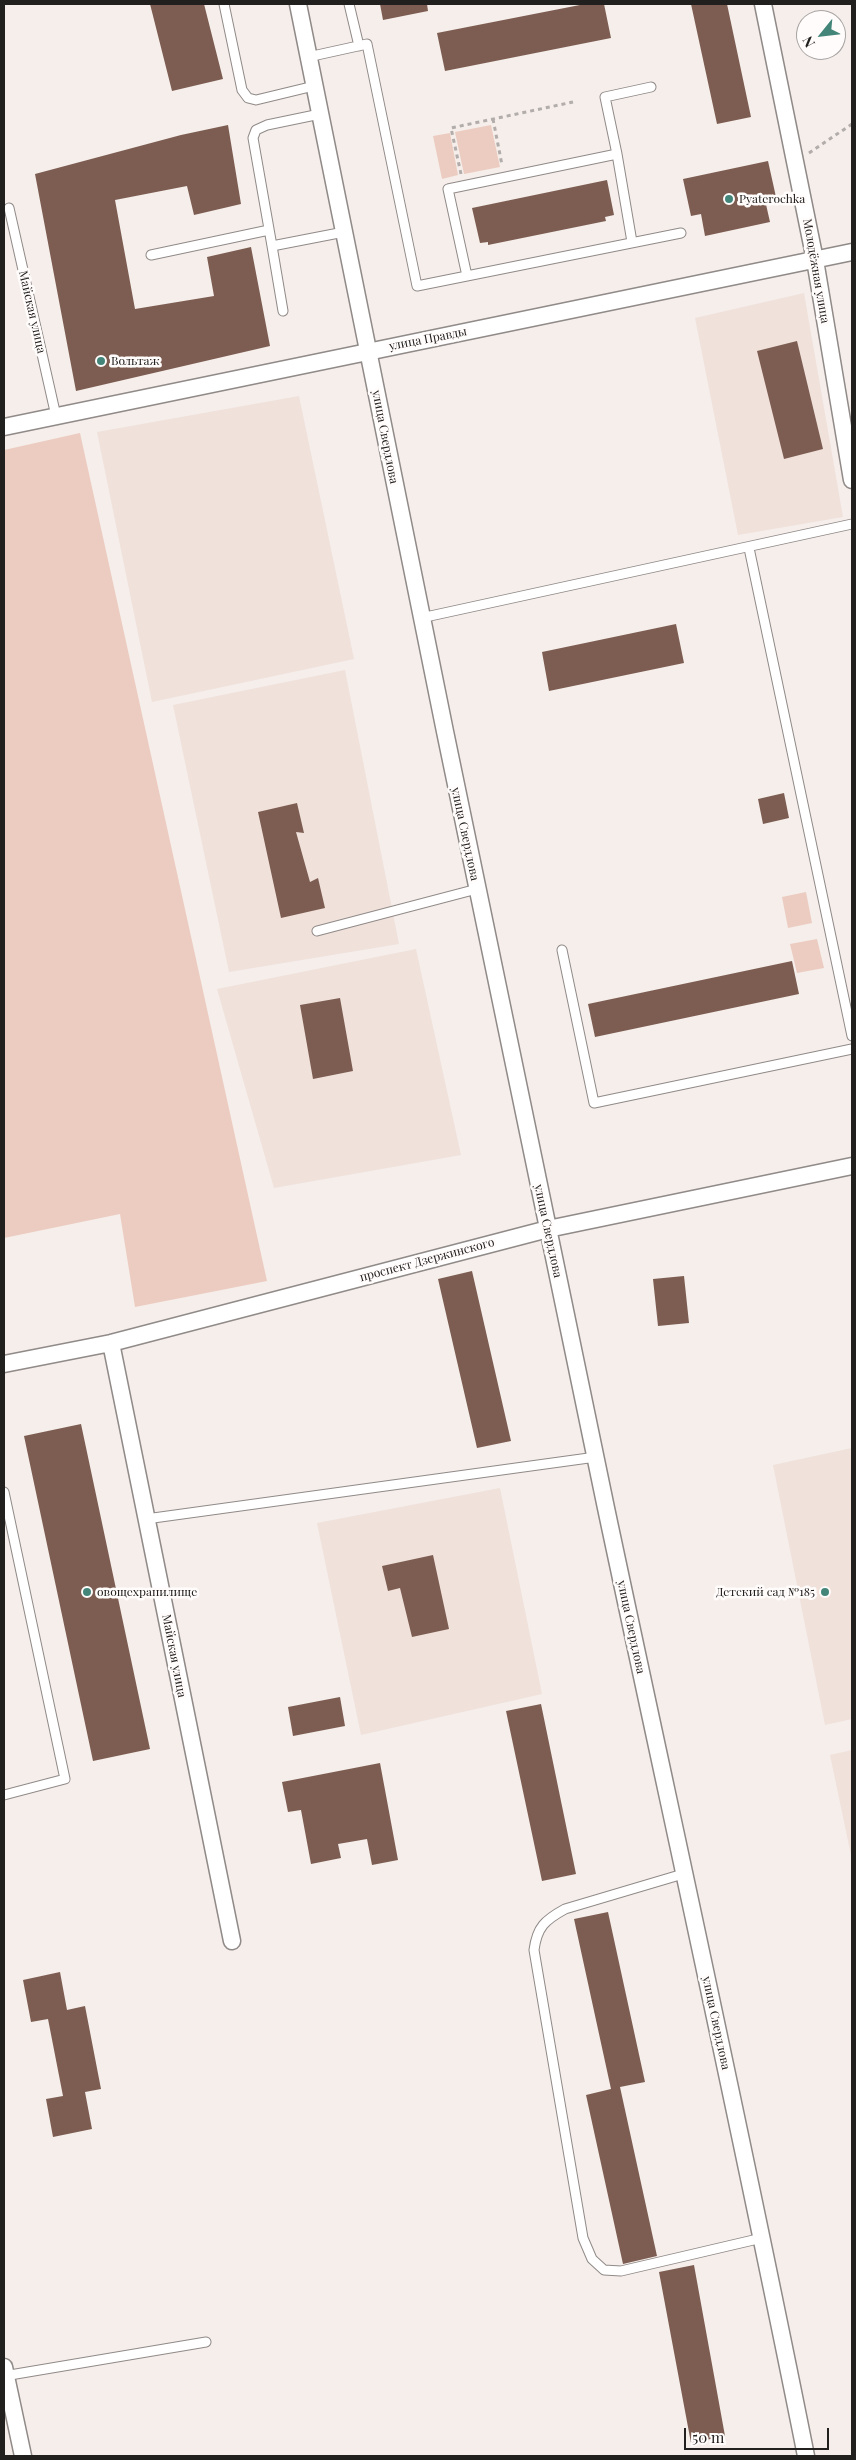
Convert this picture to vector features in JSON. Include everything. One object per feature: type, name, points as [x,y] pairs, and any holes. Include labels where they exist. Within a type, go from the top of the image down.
[{"type":"street","name":"улица Свердлова","points":[[298,4],[477,889],[683,1874],[762,2238],[806,2456]]},
{"type":"street","name":"Молодёжная улица","points":[[763,4],[815,260],[852,480]]},
{"type":"street","name":"улица Правды","points":[[4,427],[852,252]]},
{"type":"street","name":"проспект Дзержинского","points":[[4,1364],[111,1343],[548,1229],[852,1166]]},
{"type":"street","name":"Майская улица","points":[[111,1343],[232,1941]]},
{"type":"street","points":[[4,2373],[22,2456]]},
{"type":"lane","points":[[224,4],[242,90],[248,98],[256,100],[314,86]]},
{"type":"lane","points":[[349,4],[359,46]]},
{"type":"lane","points":[[308,57],[367,44],[417,286],[681,233]]},
{"type":"lane","points":[[632,242],[606,97],[651,87]]},
{"type":"lane","points":[[283,311],[253,138],[256,130],[267,125],[320,114]]},
{"type":"lane","points":[[467,276],[448,189],[617,154]]},
{"type":"lane","name":"Майская улица","points":[[9,208],[56,416]]},
{"type":"lane","points":[[151,255],[269,230]]},
{"type":"lane","points":[[272,246],[344,232]]},
{"type":"lane","points":[[421,618],[749,548],[852,524]]},
{"type":"lane","points":[[749,548],[852,1036]]},
{"type":"lane","points":[[317,930],[477,889]]},
{"type":"lane","points":[[562,950],[594,1103],[852,1049]]},
{"type":"lane","points":[[146,1519],[596,1457]]},
{"type":"lane","points":[[4,1492],[64,1779],[4,1795]]},
{"type":"lane","points":[[683,1874],[565,1909],[549,1918],[536,1934],[534,1950],[583,2238],[592,2258],[604,2270],[621,2271],[762,2238]]},
{"type":"lane","points":[[4,2373],[206,2342]]},
{"type":"path","points":[[493,119],[505,177]]},
{"type":"path","points":[[796,162],[852,124]]},
{"type":"shaded area","points":[[491,125],[500,167],[464,174],[455,132]]},
{"type":"shaded area","points":[[450,133],[458,175],[442,179],[433,136]]},
{"type":"shaded area","points":[[804,293],[843,517],[738,535],[695,318]]},
{"type":"shaded area","points":[[299,396],[354,659],[152,702],[97,432]]},
{"type":"shaded area","points":[[80,433],[267,1281],[135,1307],[120,1214],[4,1238],[4,450]]},
{"type":"shaded area","points":[[345,670],[399,944],[229,972],[173,705]]},
{"type":"shaded area","points":[[806,892],[812,923],[788,928],[782,897]]},
{"type":"shaded area","points":[[817,939],[824,968],[797,973],[790,944]]},
{"type":"shaded area","points":[[416,949],[461,1155],[274,1188],[217,989]]},
{"type":"shaded area","name":"Детский сад №185","points":[[852,1448],[852,1719],[825,1725],[773,1465]]},
{"type":"shaded area","points":[[500,1488],[542,1694],[361,1735],[317,1523]]},
{"type":"shaded area","points":[[852,1750],[852,1860],[830,1755]]},
{"type":"building","points":[[150,4],[204,4],[223,79],[172,91]]},
{"type":"building","points":[[380,4],[427,4],[428,11],[383,20]]},
{"type":"building","points":[[585,4],[604,4],[611,38],[445,71],[437,33]]},
{"type":"building","points":[[691,4],[727,4],[751,117],[717,124]]},
{"type":"building","points":[[228,125],[241,204],[194,215],[187,186],[115,200],[135,309],[214,296],[207,257],[251,247],[270,346],[76,391],[35,174],[181,135]]},
{"type":"building","name":"Pyaterochka","points":[[768,161],[776,197],[765,200],[770,222],[705,236],[701,214],[691,216],[683,179]]},
{"type":"building","points":[[607,180],[614,215],[605,217],[606,221],[488,245],[488,242],[480,243],[472,208]]},
{"type":"building","points":[[797,341],[823,449],[784,459],[757,351]]},
{"type":"building","points":[[676,624],[684,663],[549,691],[542,652]]},
{"type":"building","points":[[784,793],[789,818],[763,824],[758,799]]},
{"type":"building","points":[[297,803],[304,833],[296,832],[310,882],[318,878],[325,908],[281,918],[258,812]]},
{"type":"building","points":[[792,961],[799,994],[595,1037],[588,1004]]},
{"type":"building","points":[[340,998],[353,1071],[313,1079],[300,1005]]},
{"type":"building","points":[[472,1271],[511,1441],[477,1448],[438,1279]]},
{"type":"building","points":[[684,1276],[689,1323],[658,1326],[653,1279]]},
{"type":"building","name":"овощехранилище","points":[[81,1424],[150,1749],[93,1761],[24,1436]]},
{"type":"building","points":[[433,1555],[449,1629],[412,1637],[400,1588],[388,1591],[382,1566]]},
{"type":"building","points":[[340,1697],[345,1726],[293,1736],[288,1707]]},
{"type":"building","points":[[541,1704],[576,1874],[542,1881],[506,1711]]},
{"type":"building","points":[[380,1763],[398,1860],[372,1865],[367,1839],[338,1844],[341,1858],[311,1864],[301,1810],[288,1812],[282,1782]]},
{"type":"building","points":[[608,1912],[645,2082],[620,2087],[657,2256],[623,2264],[586,2095],[611,2089],[574,1919]]},
{"type":"building","points":[[60,1972],[67,2010],[85,2006],[101,2089],[85,2092],[92,2129],[53,2137],[46,2099],[63,2096],[48,2019],[31,2022],[23,1980]]},
{"type":"building","points":[[694,2265],[725,2436],[691,2443],[659,2272]]},
{"type":"place","name":"Pyaterochka","points":[[729,199]]},
{"type":"place","name":"Вольтаж","points":[[101,361]]},
{"type":"place","name":"овощехранилище","points":[[87,1592]]},
{"type":"place","name":"Детский сад №185","points":[[825,1592]]}]
